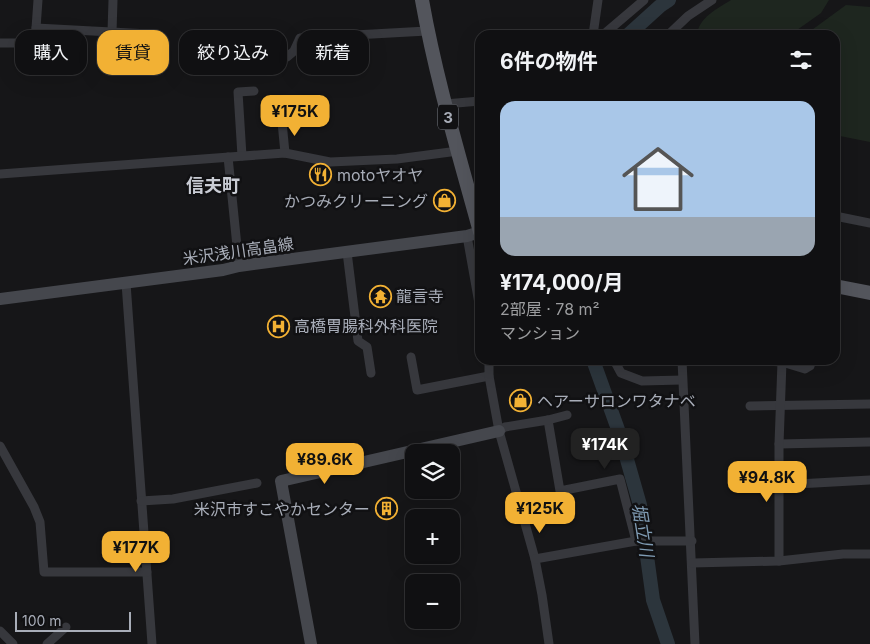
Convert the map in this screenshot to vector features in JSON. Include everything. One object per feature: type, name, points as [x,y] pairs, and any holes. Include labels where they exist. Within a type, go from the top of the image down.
[{"type":"main road","name":"3","points":[[422,0],[427,32],[458,151],[475,229]]},
{"type":"main road","name":"米沢浅川高畠線","points":[[0,299],[475,234]]},
{"type":"main road","points":[[840,287],[870,293]]},
{"type":"main road","points":[[311,644],[281,481],[499,431]]},
{"type":"street","points":[[0,43],[30,43],[36,39],[38,0]]},
{"type":"street","points":[[112,30],[113,0]]},
{"type":"street","points":[[594,30],[598,0]]},
{"type":"street","points":[[609,30],[644,0]]},
{"type":"street","points":[[673,30],[688,16],[712,0]]},
{"type":"street","points":[[36,28],[97,31]]},
{"type":"street","points":[[287,57],[294,51],[300,38],[427,32]]},
{"type":"street","points":[[242,156],[238,92],[254,91]]},
{"type":"street","points":[[445,104],[475,101]]},
{"type":"street","points":[[282,122],[285,153]]},
{"type":"street","points":[[0,174],[285,153],[330,162],[397,159],[458,151]]},
{"type":"street","points":[[228,156],[238,266]]},
{"type":"street","points":[[840,217],[870,223]]},
{"type":"street","points":[[348,252],[358,341],[367,347],[371,373]]},
{"type":"street","points":[[126,283],[152,644]]},
{"type":"street","points":[[411,357],[417,390],[489,376]]},
{"type":"street","points":[[489,365],[489,376],[499,431],[534,559],[542,595],[549,644]]},
{"type":"street","points":[[617,365],[621,373],[642,381],[682,380]]},
{"type":"street","points":[[682,365],[696,644]]},
{"type":"street","points":[[779,562],[779,405],[782,365]]},
{"type":"street","points":[[792,365],[805,369],[810,365]]},
{"type":"street","points":[[750,406],[870,404]]},
{"type":"street","points":[[499,431],[505,427],[567,415]]},
{"type":"street","points":[[548,420],[560,491],[620,479],[636,541]]},
{"type":"street","points":[[779,444],[870,442]]},
{"type":"street","points":[[0,446],[34,507],[40,522],[44,572],[147,572]]},
{"type":"street","points":[[779,485],[870,480]]},
{"type":"street","points":[[142,501],[174,499],[257,483]]},
{"type":"street","points":[[534,559],[636,541],[692,541]]},
{"type":"street","points":[[692,563],[779,562],[843,554],[870,554]]},
{"type":"street","points":[[47,644],[66,627]]},
{"type":"shaded area","points":[[731,0],[829,0],[821,13],[797,30],[698,30],[705,18]]},
{"type":"shaded area","points":[[846,5],[870,7],[870,142],[840,136],[840,30],[812,30]]},
{"type":"waterway","name":"堀立川","points":[[634,30],[669,0]]},
{"type":"waterway","name":"堀立川","points":[[595,365],[620,435],[640,505],[653,600],[668,644]]},
{"type":"place","name":"motoヤオヤ","points":[[321,175]]},
{"type":"place","name":"かつみクリーニング","points":[[444,201]]},
{"type":"place","name":"龍言寺","points":[[380,296]]},
{"type":"place","name":"高橋胃腸科外科医院","points":[[278,326]]},
{"type":"place","name":"ヘアーサロンワタナベ","points":[[521,401]]},
{"type":"place","name":"米沢市すこやかセンター","points":[[386,509]]},
{"type":"district","name":"信夫町","points":[[213,185]]}]
